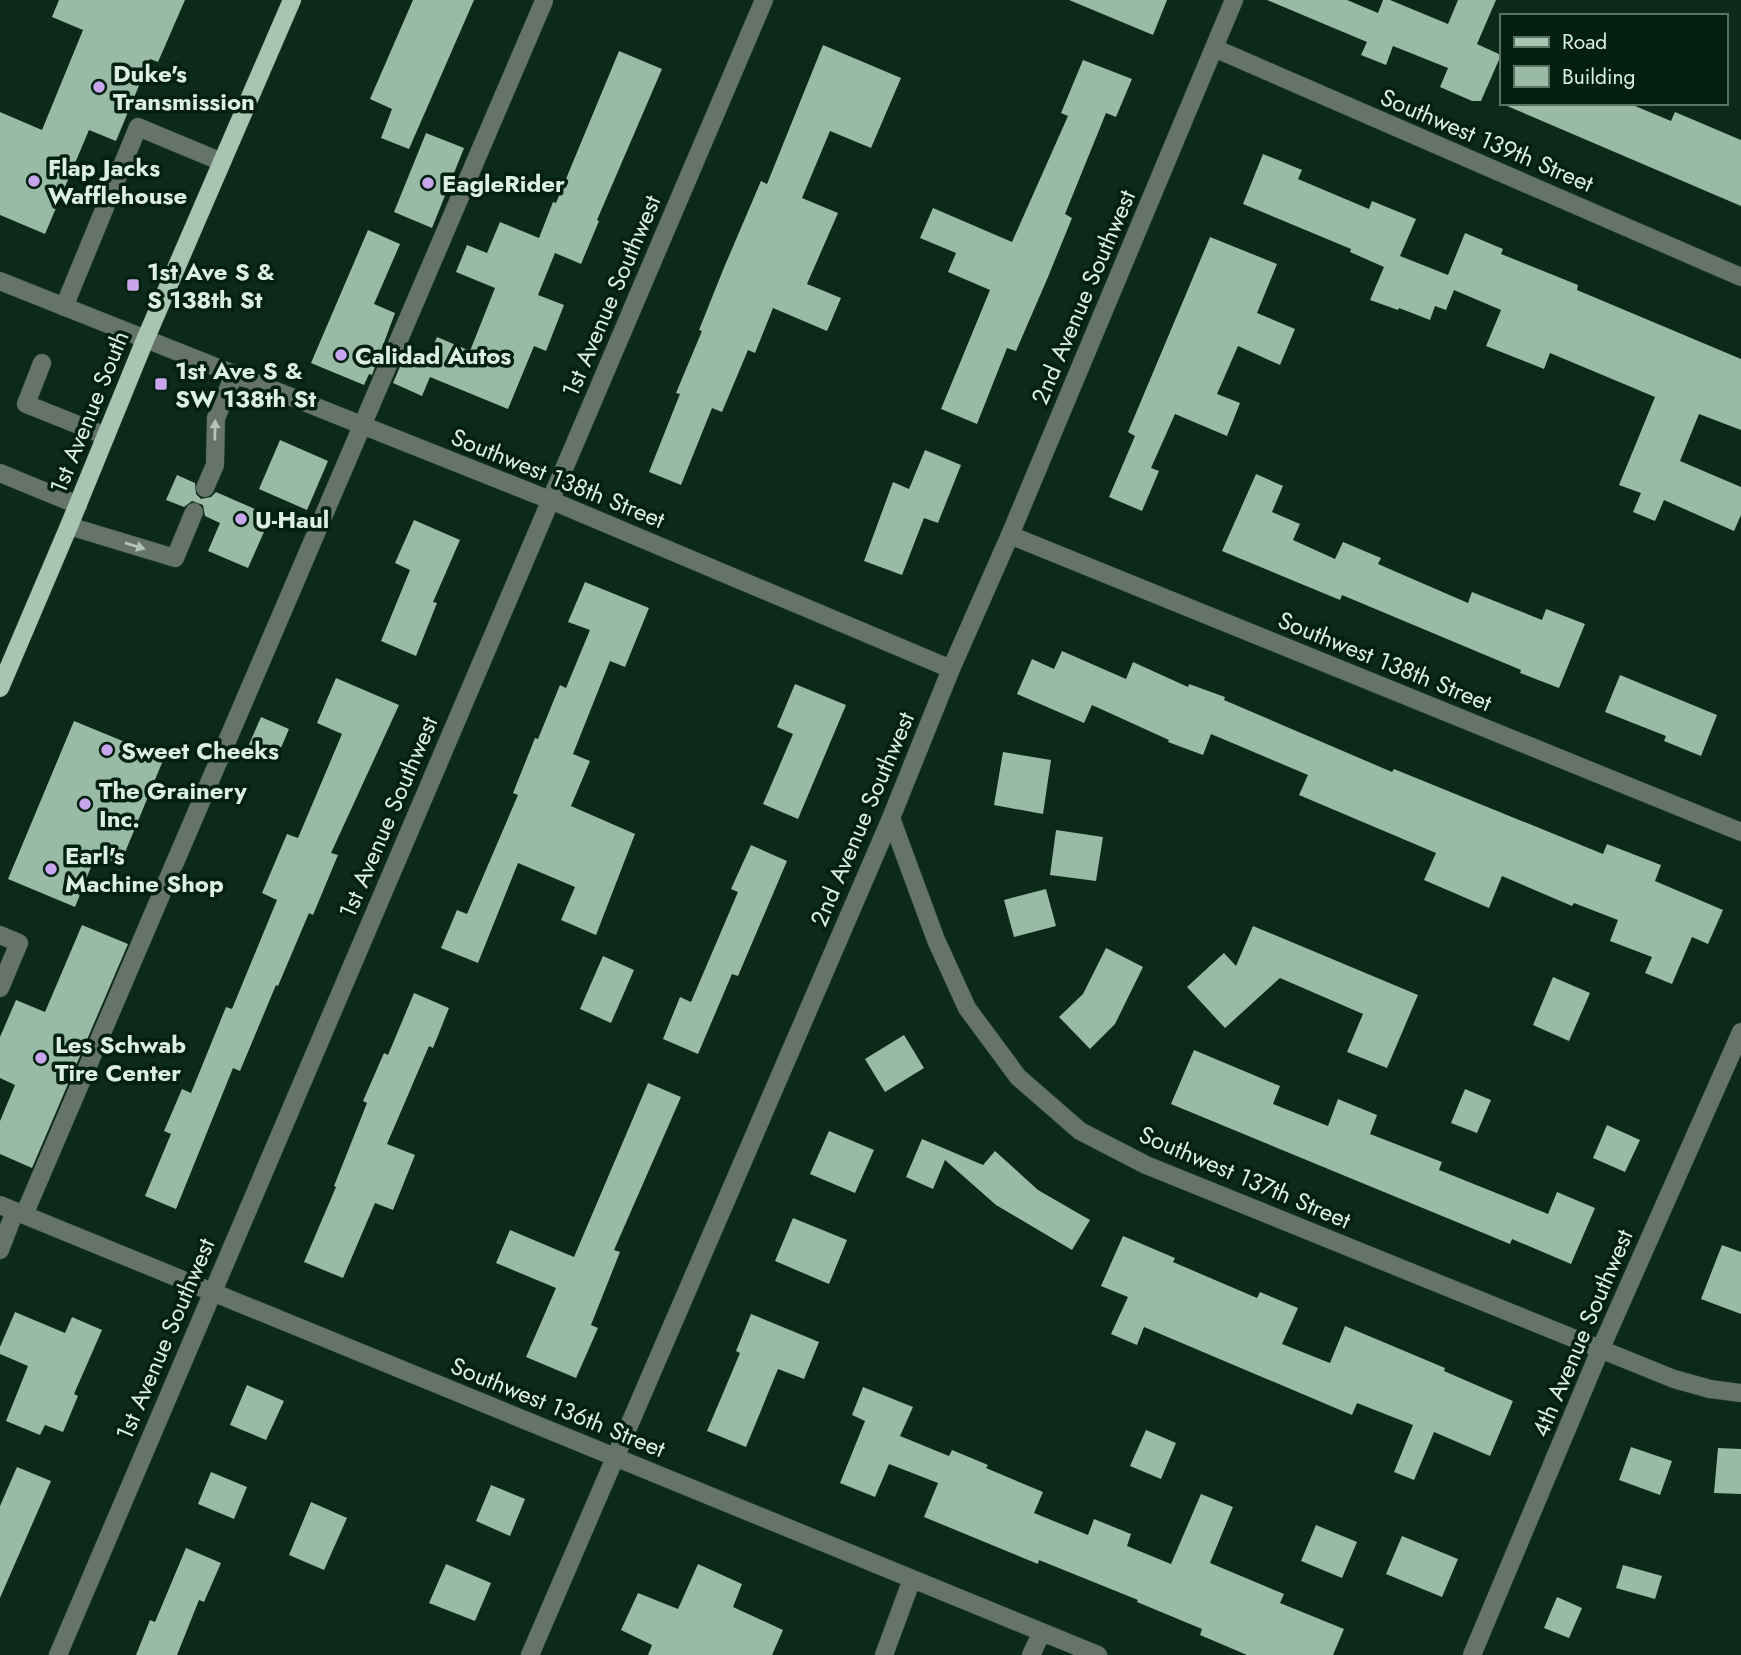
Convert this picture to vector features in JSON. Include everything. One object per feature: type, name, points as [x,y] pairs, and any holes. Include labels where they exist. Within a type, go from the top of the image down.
[{"type":"main road","name":"1st Avenue South","points":[[0,688],[145,340],[292,0]]},
{"type":"street","name":"1st Avenue Southwest","points":[[58,1655],[764,0]]},
{"type":"street","name":"2nd Avenue Southwest","points":[[530,1655],[891,818],[951,669],[1010,535],[1234,0]]},
{"type":"street","points":[[0,1250],[13,1210],[362,426],[544,1]]},
{"type":"street","name":"Southwest 139th Street","points":[[1214,48],[1741,277]]},
{"type":"street","points":[[64,307],[138,127],[222,162]]},
{"type":"street","name":"Southwest 138th Street","points":[[0,281],[550,500],[951,669]]},
{"type":"street","points":[[42,363],[26,404],[106,436]]},
{"type":"street","points":[[205,488],[215,465],[216,418],[234,375]]},
{"type":"street","points":[[0,473],[78,505]]},
{"type":"street","points":[[69,526],[175,558],[194,512]]},
{"type":"street","name":"Southwest 138th Street","points":[[1010,535],[1741,832]]},
{"type":"street","name":"Southwest 137th Street","points":[[891,818],[936,940],[967,1009],[1018,1077],[1080,1130],[1146,1165],[1674,1379],[1710,1389],[1741,1393]]},
{"type":"street","points":[[0,934],[19,943],[0,988]]},
{"type":"street","name":"4th Avenue Southwest","points":[[1472,1655],[1601,1348],[1741,1031]]},
{"type":"street","name":"Southwest 136th Street","points":[[13,1210],[1098,1655]]},
{"type":"street","points":[[884,1655],[912,1579]]},
{"type":"street","points":[[1031,1655],[1042,1632]]},
{"type":"building","points":[[59,0],[185,0],[158,62],[150,59],[116,141],[89,130],[45,234],[0,215],[0,112],[42,130],[83,30],[52,17]]},
{"type":"building","points":[[413,0],[474,0],[409,149],[381,138],[392,109],[370,99]]},
{"type":"building","points":[[1069,0],[1167,0],[1153,35]]},
{"type":"building","points":[[1267,0],[1347,0],[1378,13],[1383,0],[1390,0],[1448,24],[1458,0],[1496,0],[1477,44],[1500,55],[1500,57],[1481,101],[1472,101],[1440,87],[1448,68],[1393,46],[1386,65],[1361,55],[1367,42]]},
{"type":"building","points":[[823,45],[901,78],[871,148],[830,131],[802,198],[838,213],[807,284],[841,298],[827,331],[773,308],[755,353],[748,350],[722,412],[712,408],[681,485],[649,472],[680,394],[676,393],[702,331],[699,330],[723,270],[761,181],[767,184]]},
{"type":"building","points":[[619,51],[662,69],[597,220],[599,221],[581,264],[555,253],[538,295],[564,305],[546,351],[534,346],[508,409],[430,377],[422,396],[393,383],[408,348],[429,356],[437,337],[470,351],[495,288],[456,272],[467,245],[487,253],[500,222],[539,238]]},
{"type":"building","points":[[1083,60],[1132,79],[1116,117],[1106,113],[1065,214],[1072,218],[1048,277],[1016,351],[1007,348],[977,424],[941,409],[990,290],[948,272],[956,253],[920,238],[933,208],[1012,242],[1068,116],[1061,113]]},
{"type":"building","points":[[1505,105],[1633,105],[1671,121],[1675,112],[1741,140],[1741,206]]},
{"type":"building","name":"EagleRider","points":[[426,133],[464,148],[432,228],[394,212]]},
{"type":"building","points":[[1263,154],[1302,170],[1298,179],[1369,209],[1372,201],[1416,219],[1400,256],[1448,275],[1465,233],[1503,249],[1501,254],[1578,285],[1577,290],[1741,359],[1741,430],[1699,414],[1680,461],[1741,487],[1741,515],[1734,531],[1664,500],[1655,521],[1633,512],[1641,493],[1619,485],[1655,397],[1550,353],[1544,369],[1486,346],[1501,310],[1454,290],[1446,310],[1435,306],[1430,320],[1370,300],[1384,267],[1350,252],[1351,249],[1243,204]]},
{"type":"building","points":[[368,230],[400,244],[374,304],[395,313],[372,375],[369,374],[364,385],[311,363]]},
{"type":"building","points":[[1210,237],[1277,264],[1257,313],[1295,329],[1280,365],[1238,346],[1217,394],[1240,403],[1227,436],[1175,414],[1151,468],[1159,471],[1142,511],[1109,497],[1135,436],[1128,432]]},
{"type":"building","points":[[280,440],[328,461],[307,510],[259,489]]},
{"type":"building","points":[[925,450],[961,465],[938,523],[924,518],[902,575],[864,561],[893,482],[909,489]]},
{"type":"building","points":[[1256,474],[1283,486],[1272,512],[1300,524],[1293,540],[1335,559],[1343,542],[1381,558],[1378,564],[1468,603],[1472,592],[1542,620],[1546,609],[1585,624],[1559,688],[1342,595],[1340,600],[1222,551]]},
{"type":"building","name":"U-Haul","points":[[177,475],[195,483],[196,494],[201,499],[211,497],[216,492],[271,516],[248,568],[208,551],[220,523],[205,516],[203,505],[192,501],[184,507],[166,500]]},
{"type":"building","points":[[414,520],[460,540],[433,602],[437,603],[416,656],[381,641],[410,570],[395,563]]},
{"type":"building","points":[[585,582],[649,608],[625,667],[610,661],[573,754],[590,761],[571,806],[635,834],[596,935],[561,920],[575,887],[518,863],[478,963],[441,948],[457,910],[467,914],[518,795],[513,793],[535,738],[538,739],[560,685],[566,688],[590,630],[568,622]]},
{"type":"building","points":[[1062,651],[1126,679],[1133,662],[1188,687],[1189,684],[1225,697],[1224,700],[1392,772],[1394,769],[1603,854],[1607,844],[1661,865],[1655,881],[1723,910],[1708,944],[1692,937],[1672,984],[1645,973],[1652,957],[1610,941],[1618,920],[1574,903],[1572,906],[1502,876],[1489,908],[1424,880],[1436,853],[1299,795],[1308,775],[1211,734],[1203,755],[1168,742],[1169,740],[1092,705],[1084,723],[1017,694],[1032,659],[1054,669]]},
{"type":"building","points":[[1620,675],[1717,715],[1701,756],[1664,741],[1666,736],[1605,712]]},
{"type":"building","points":[[336,678],[399,705],[331,853],[338,855],[313,915],[309,913],[240,1071],[233,1068],[176,1209],[145,1196],[171,1134],[164,1131],[182,1089],[191,1093],[226,1007],[232,1009],[277,900],[262,893],[287,834],[298,838],[342,734],[317,723]]},
{"type":"building","points":[[795,684],[846,705],[798,819],[763,804],[793,734],[777,727]]},
{"type":"building","points":[[261,717],[289,729],[275,762],[247,749]]},
{"type":"building","points":[[74,721],[164,758],[119,867],[95,857],[75,907],[8,879]]},
{"type":"building","points":[[1003,752],[1051,760],[1043,814],[994,805]]},
{"type":"building","points":[[1056,830],[1103,837],[1096,881],[1050,875]]},
{"type":"building","points":[[751,845],[787,861],[738,976],[732,974],[698,1054],[663,1039],[680,997],[691,1002],[738,892],[731,889]]},
{"type":"building","points":[[1046,889],[1056,926],[1014,937],[1004,900]]},
{"type":"building","name":"Les Schwab Tire Center","points":[[82,925],[128,944],[32,1168],[0,1154],[0,1121],[15,1085],[0,1078],[0,1037],[16,1000],[45,1012]]},
{"type":"building","points":[[1253,926],[1418,995],[1387,1068],[1347,1052],[1363,1014],[1280,978],[1225,1028],[1187,987],[1224,953],[1236,966]]},
{"type":"building","points":[[1106,948],[1143,967],[1115,1024],[1090,1049],[1059,1017],[1083,994]]},
{"type":"building","points":[[603,956],[634,970],[611,1023],[580,1009]]},
{"type":"building","points":[[1553,977],[1590,993],[1569,1041],[1533,1025]]},
{"type":"building","points":[[414,993],[449,1008],[433,1048],[429,1046],[387,1144],[415,1155],[393,1210],[375,1203],[343,1278],[304,1262],[336,1187],[334,1186],[367,1103],[363,1101],[384,1053],[388,1055]]},
{"type":"building","points":[[904,1035],[924,1068],[885,1092],[865,1059]]},
{"type":"building","points":[[1194,1050],[1280,1086],[1273,1104],[1328,1126],[1338,1099],[1377,1115],[1370,1134],[1442,1162],[1439,1170],[1548,1214],[1557,1192],[1595,1208],[1571,1264],[1512,1239],[1510,1244],[1171,1104]]},
{"type":"building","points":[[648,1083],[681,1097],[614,1250],[620,1252],[591,1325],[598,1328],[576,1378],[526,1357],[556,1288],[496,1263],[510,1230],[574,1257]]},
{"type":"building","points":[[1465,1089],[1491,1100],[1477,1133],[1451,1123]]},
{"type":"building","points":[[1607,1125],[1640,1140],[1625,1172],[1593,1158]]},
{"type":"building","points":[[829,1131],[874,1150],[855,1193],[810,1174]]},
{"type":"building","points":[[922,1139],[983,1165],[995,1151],[1038,1190],[1090,1220],[1072,1250],[996,1205],[945,1160],[933,1189],[906,1177]]},
{"type":"building","points":[[793,1218],[847,1240],[829,1284],[775,1261]]},
{"type":"building","points":[[1123,1236],[1175,1258],[1173,1262],[1257,1298],[1260,1292],[1298,1308],[1282,1344],[1330,1363],[1345,1326],[1445,1368],[1444,1371],[1513,1401],[1490,1456],[1434,1432],[1414,1480],[1394,1472],[1413,1425],[1357,1403],[1352,1415],[1144,1327],[1137,1345],[1111,1334],[1128,1297],[1101,1286]]},
{"type":"building","points":[[1722,1245],[1741,1252],[1741,1314],[1701,1299]]},
{"type":"building","points":[[15,1312],[65,1333],[72,1317],[102,1330],[74,1394],[78,1396],[63,1432],[45,1425],[40,1435],[6,1421],[28,1366],[0,1354],[0,1347]]},
{"type":"building","points":[[751,1314],[819,1342],[804,1379],[778,1369],[746,1447],[707,1431],[740,1353],[736,1351]]},
{"type":"building","points":[[247,1385],[284,1401],[266,1440],[230,1425]]},
{"type":"building","points":[[863,1387],[913,1407],[900,1436],[949,1456],[952,1450],[1043,1492],[1034,1513],[1088,1535],[1094,1519],[1131,1534],[1127,1546],[1171,1564],[1201,1494],[1233,1507],[1210,1563],[1284,1594],[1280,1603],[1344,1629],[1333,1655],[1247,1655],[1200,1635],[1202,1629],[1137,1602],[1138,1600],[1039,1560],[1038,1564],[924,1517],[938,1483],[889,1464],[875,1497],[840,1483],[865,1421],[852,1415]]},
{"type":"building","points":[[1146,1430],[1176,1443],[1161,1479],[1130,1466]]},
{"type":"building","points":[[1631,1447],[1672,1461],[1660,1495],[1619,1480]]},
{"type":"building","points":[[1718,1448],[1741,1449],[1741,1494],[1714,1493]]},
{"type":"building","points":[[17,1467],[51,1481],[0,1598],[0,1506]]},
{"type":"building","points":[[211,1472],[247,1487],[234,1519],[198,1504]]},
{"type":"building","points":[[491,1485],[525,1499],[510,1536],[476,1521]]},
{"type":"building","points":[[311,1502],[347,1518],[324,1570],[289,1555]]},
{"type":"building","points":[[1316,1525],[1357,1542],[1342,1578],[1301,1561]]},
{"type":"building","points":[[1402,1536],[1458,1559],[1442,1597],[1386,1574]]},
{"type":"building","points":[[186,1548],[221,1563],[204,1602],[199,1600],[177,1655],[136,1655],[150,1620],[155,1622]]},
{"type":"building","points":[[446,1564],[491,1583],[475,1621],[429,1603]]},
{"type":"building","points":[[698,1564],[742,1584],[733,1607],[783,1630],[772,1655],[648,1655],[652,1645],[621,1630],[638,1593],[678,1609]]},
{"type":"building","points":[[1623,1565],[1662,1576],[1655,1599],[1616,1588]]},
{"type":"building","points":[[1557,1597],[1582,1608],[1569,1638],[1544,1628]]},
{"type":"place","name":"Duke's Transmission","points":[[99,87]]},
{"type":"place","name":"Flap Jacks Wafflehouse","points":[[34,181]]},
{"type":"place","name":"EagleRider","points":[[428,183]]},
{"type":"place","name":"1st Ave S & S 138th St","points":[[133,285]]},
{"type":"place","name":"Calidad Autos","points":[[341,355]]},
{"type":"place","name":"1st Ave S & SW 138th St","points":[[161,384]]},
{"type":"place","name":"U-Haul","points":[[241,519]]},
{"type":"place","name":"Sweet Cheeks","points":[[107,750]]},
{"type":"place","name":"The Grainery Inc.","points":[[85,804]]},
{"type":"place","name":"Earl's Machine Shop","points":[[51,869]]},
{"type":"place","name":"Les Schwab Tire Center","points":[[41,1058]]}]
